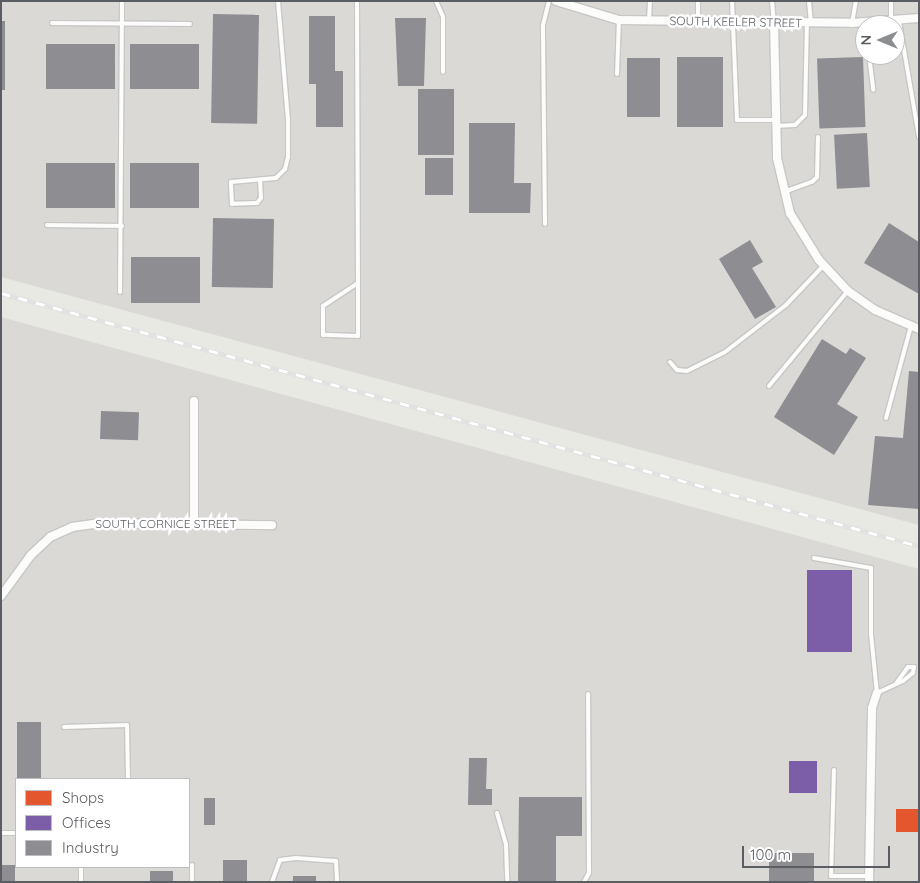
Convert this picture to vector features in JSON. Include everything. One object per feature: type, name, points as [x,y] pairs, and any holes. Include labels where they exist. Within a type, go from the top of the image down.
[{"type":"street","name":"SOUTH KEELER STREET","points":[[556,1],[568,3],[619,20],[855,23]]},
{"type":"street","name":"SOUTH KEELER STREET","points":[[905,20],[919,18]]},
{"type":"street","points":[[774,22],[775,123],[784,192],[803,237],[824,266],[848,291],[875,310],[919,329]]},
{"type":"street","points":[[194,401],[194,524]]},
{"type":"street","name":"SOUTH CORNICE STREET","points":[[1,596],[31,555],[50,537],[72,527],[99,523],[272,525]]},
{"type":"street","points":[[869,879],[872,708],[877,693]]},
{"type":"lane","points":[[120,292],[122,226],[122,1]]},
{"type":"lane","points":[[260,180],[261,198],[257,203],[232,204],[231,182],[276,178],[285,169],[288,157],[288,120],[278,1]]},
{"type":"lane","points":[[357,1],[358,283],[358,336],[323,335],[323,306],[358,283]]},
{"type":"lane","points":[[436,1],[443,17],[443,72]]},
{"type":"lane","points":[[544,224],[543,25],[549,1]]},
{"type":"lane","points":[[649,20],[650,1]]},
{"type":"lane","points":[[698,1],[698,21]]},
{"type":"lane","points":[[732,1],[737,120],[795,125],[805,115],[809,1]]},
{"type":"lane","points":[[772,1],[774,22]]},
{"type":"lane","points":[[852,23],[856,1]]},
{"type":"lane","points":[[891,1],[894,15]]},
{"type":"lane","points":[[618,74],[619,20]]},
{"type":"lane","points":[[52,23],[190,24]]},
{"type":"lane","points":[[870,65],[873,90]]},
{"type":"lane","points":[[904,65],[919,137]]},
{"type":"lane","points":[[784,192],[812,182],[817,177],[818,137]]},
{"type":"lane","points":[[47,226],[122,226]]},
{"type":"lane","points":[[670,362],[677,370],[687,372],[725,352],[786,305],[824,266]]},
{"type":"lane","points":[[769,386],[848,291]]},
{"type":"lane","points":[[886,418],[910,326]]},
{"type":"lane","points":[[814,558],[871,568],[871,634],[877,693],[897,682],[913,673],[914,667],[908,667],[897,682]]},
{"type":"lane","points":[[584,882],[589,873],[588,694]]},
{"type":"lane","points":[[64,727],[127,725],[128,778]]},
{"type":"lane","points":[[834,770],[831,876],[869,879]]},
{"type":"lane","points":[[497,813],[506,845],[507,882]]},
{"type":"lane","points":[[1,833],[15,833]]},
{"type":"lane","points":[[272,882],[280,860],[296,858],[336,861],[337,882]]},
{"type":"lane","points":[[192,865],[192,882]]},
{"type":"lane","points":[[81,868],[82,882]]},
{"type":"shaded area","points":[[1,1],[919,1],[919,525],[1,277]]},
{"type":"shaded area","points":[[1,317],[919,569],[919,882],[1,882]]},
{"type":"building: Shops","points":[[896,809],[919,809],[919,832],[896,832]]},
{"type":"building: Offices","points":[[807,570],[852,570],[852,652],[807,652]]},
{"type":"building: Offices","points":[[789,761],[817,761],[817,793],[789,793]]},
{"type":"building: Industry","points":[[213,14],[259,15],[257,124],[211,123]]},
{"type":"building: Industry","points":[[309,16],[335,16],[335,71],[343,71],[343,127],[316,127],[316,84],[309,84]]},
{"type":"building: Industry","points":[[395,18],[426,18],[424,86],[398,86]]},
{"type":"building: Industry","points":[[1,21],[5,21],[5,90],[1,90]]},
{"type":"building: Industry","points":[[46,44],[115,44],[115,89],[46,89]]},
{"type":"building: Industry","points":[[130,44],[199,44],[199,89],[130,89]]},
{"type":"building: Industry","points":[[677,57],[723,57],[723,127],[677,127]]},
{"type":"building: Industry","points":[[855,57],[855,65],[863,65],[865,127],[819,129],[817,59]]},
{"type":"building: Industry","points":[[627,58],[660,58],[660,117],[627,117]]},
{"type":"building: Industry","points":[[418,89],[454,89],[454,155],[418,155]]},
{"type":"building: Industry","points":[[469,123],[515,123],[514,183],[531,183],[530,213],[469,213]]},
{"type":"building: Industry","points":[[867,133],[870,187],[837,189],[834,135]]},
{"type":"building: Industry","points":[[425,158],[453,158],[453,195],[425,195]]},
{"type":"building: Industry","points":[[46,163],[115,163],[115,208],[46,208]]},
{"type":"building: Industry","points":[[130,163],[199,163],[199,208],[130,208]]},
{"type":"building: Industry","points":[[213,218],[274,219],[273,288],[212,287]]},
{"type":"building: Industry","points":[[889,223],[919,242],[919,294],[864,263]]},
{"type":"building: Industry","points":[[750,240],[763,262],[752,268],[776,307],[755,319],[719,259]]},
{"type":"building: Industry","points":[[131,257],[200,257],[200,303],[131,303]]},
{"type":"building: Industry","points":[[822,339],[846,354],[850,348],[866,358],[837,404],[858,417],[834,455],[774,417]]},
{"type":"building: Industry","points":[[909,371],[919,372],[919,509],[868,505],[875,436],[903,438]]},
{"type":"building: Industry","points":[[101,411],[139,412],[138,440],[100,439]]},
{"type":"building: Industry","points":[[17,722],[41,722],[41,778],[17,778]]},
{"type":"building: Industry","points":[[469,758],[487,758],[486,789],[492,789],[492,805],[468,805]]},
{"type":"building: Industry","points":[[519,797],[582,797],[582,836],[556,836],[556,882],[518,882]]},
{"type":"building: Industry","points":[[204,798],[215,798],[215,825],[204,825]]},
{"type":"building: Industry","points":[[769,853],[814,853],[814,882],[769,882]]},
{"type":"building: Industry","points":[[223,860],[247,860],[247,882],[223,882]]},
{"type":"building: Industry","points":[[1,865],[15,865],[15,882],[1,882]]},
{"type":"building: Industry","points":[[150,871],[173,871],[173,882],[150,882]]},
{"type":"building: Industry","points":[[293,876],[316,876],[316,882],[293,882]]},
{"type":"railway","points":[[1,293],[919,546]]}]
